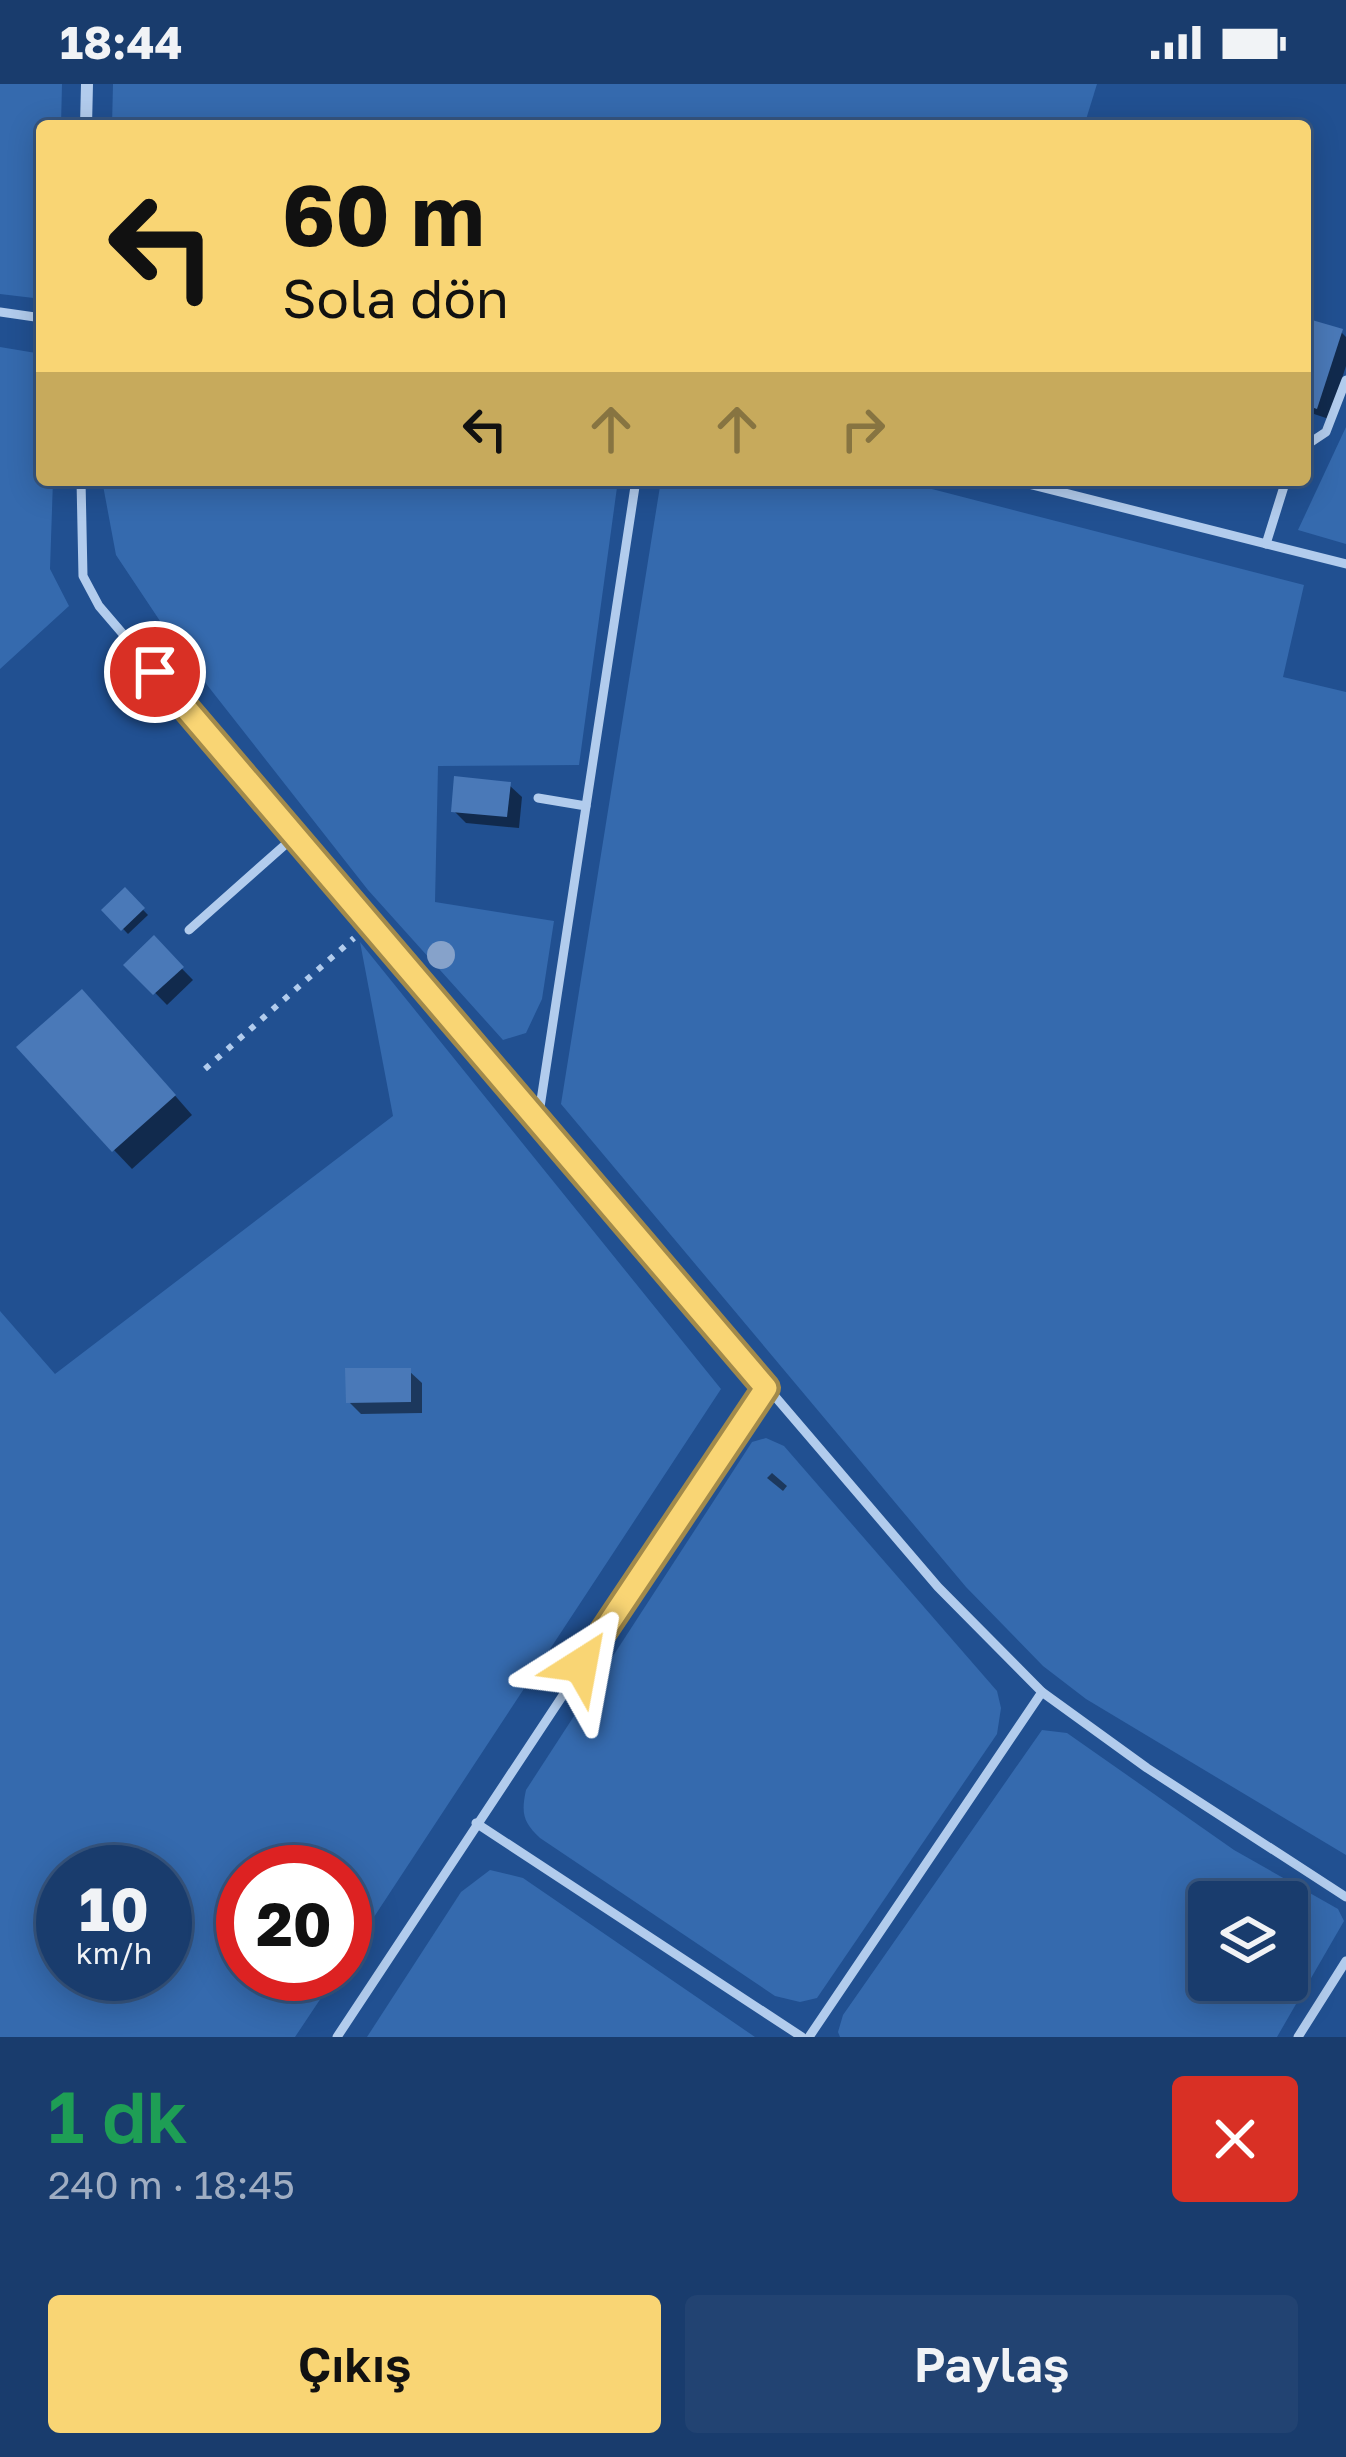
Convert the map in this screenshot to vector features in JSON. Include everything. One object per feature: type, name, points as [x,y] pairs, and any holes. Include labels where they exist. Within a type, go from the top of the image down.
[{"type":"street","points":[[86,120],[87,84]]},
{"type":"lane","points":[[0,312],[36,316]]},
{"type":"lane","points":[[1311,442],[1326,432],[1346,380]]},
{"type":"lane","points":[[81,486],[83,576],[99,606],[938,1587],[1042,1692],[1148,1768],[1346,1897]]},
{"type":"lane","points":[[538,1120],[635,486]]},
{"type":"lane","points":[[1037,486],[1346,564]]},
{"type":"lane","points":[[1266,544],[1284,486]]},
{"type":"lane","points":[[538,798],[586,806]]},
{"type":"lane","points":[[189,930],[295,836]]},
{"type":"lane","points":[[337,2037],[766,1388]]},
{"type":"lane","points":[[476,1823],[805,2037],[1042,1692]]},
{"type":"lane","points":[[1298,2037],[1346,1960]]},
{"type":"path","points":[[205,1070],[370,924]]},
{"type":"shaded area","points":[[0,84],[62,84],[61,120],[36,120],[36,298],[0,294]]},
{"type":"shaded area","points":[[113,84],[1097,84],[1086,120],[112,120]]},
{"type":"shaded area","points":[[0,347],[36,353],[36,486],[53,486],[50,569],[69,606],[0,669]]},
{"type":"shaded area","points":[[1346,427],[1346,544],[1298,530]]},
{"type":"shaded area","points":[[103,486],[617,486],[579,765],[438,766],[435,902],[554,921],[542,999],[526,1033],[503,1040],[368,890],[178,648],[116,555]]},
{"type":"shaded area","points":[[660,486],[920,486],[1304,585],[1283,677],[1346,692],[1346,1855],[1086,1699],[1043,1666],[966,1587],[561,1104]]},
{"type":"shaded area","points":[[360,942],[721,1389],[372,1920],[372,1845],[216,1845],[216,2001],[319,2001],[295,2037],[0,2037],[0,1311],[55,1374],[393,1116]]},
{"type":"shaded area","points":[[766,1438],[784,1446],[997,1691],[1001,1708],[997,1734],[817,1998],[800,2002],[775,1996],[540,1838],[524,1811],[526,1790],[752,1442]]},
{"type":"shaded area","points":[[1042,1730],[1067,1733],[1234,1850],[1289,1881],[1188,1881],[1188,2001],[1298,2001],[1277,2037],[840,2037],[843,2015]]},
{"type":"shaded area","points":[[490,1870],[523,1878],[755,2037],[367,2037],[461,1892]]},
{"type":"shaded area","points":[[1308,1892],[1338,1909],[1344,1921],[1308,1983]]},
{"type":"building","points":[[1311,323],[1343,329],[1317,409],[1311,407]]},
{"type":"building","points":[[454,776],[511,782],[507,817],[451,812]]},
{"type":"building","points":[[125,887],[145,908],[121,931],[101,910]]},
{"type":"building","points":[[154,935],[184,967],[153,995],[123,965]]},
{"type":"building","points":[[82,989],[176,1095],[112,1152],[16,1047]]},
{"type":"building","points":[[345,1368],[411,1368],[411,1402],[346,1403]]},
{"type":"route","points":[[155,672],[766,1388],[581,1665]]}]
